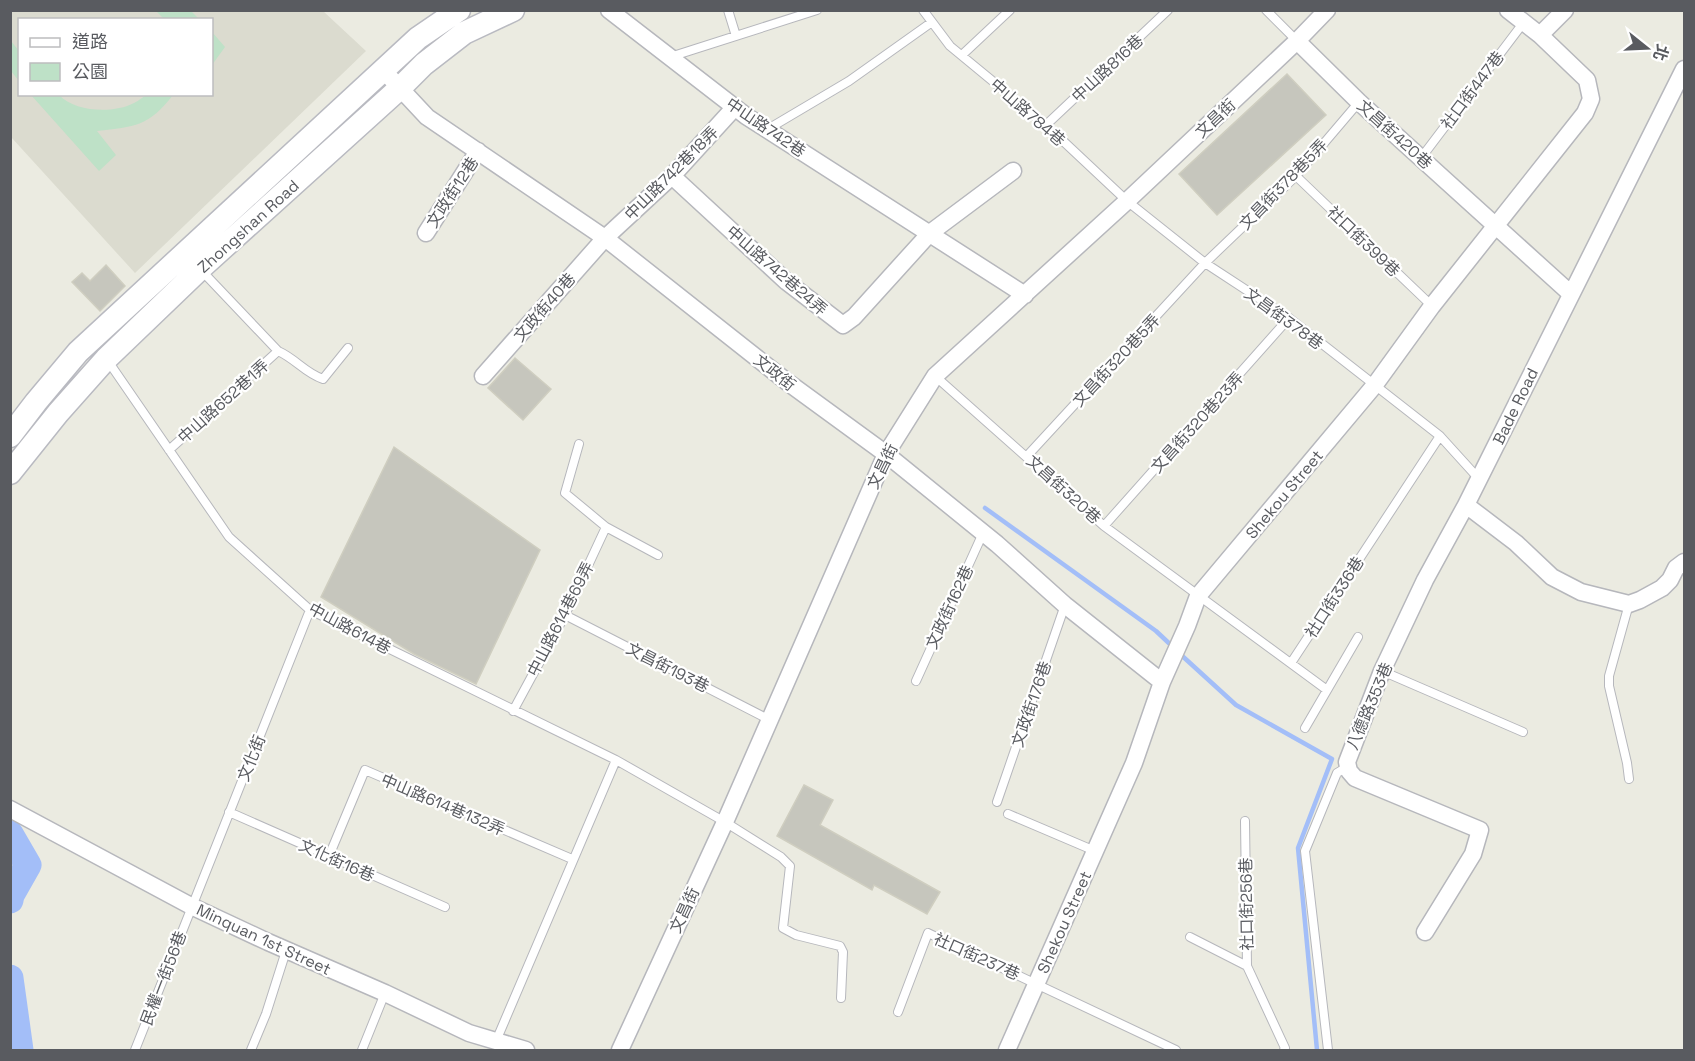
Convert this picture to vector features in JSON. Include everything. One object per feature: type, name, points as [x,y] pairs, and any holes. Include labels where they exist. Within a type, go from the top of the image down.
[{"type":"street","name":"Zhongshan Road","points":[[10,473],[58,413],[193,261],[384,71],[418,39],[459,10]]},
{"type":"street","name":"Zhongshan Road","points":[[10,436],[78,352],[193,261],[400,88],[424,64],[464,33],[513,10]]},
{"type":"street","name":"中山路742巷","points":[[609,10],[735,107],[1026,295]]},
{"type":"street","name":"文昌街","points":[[620,1050],[770,720],[886,454],[935,376],[1127,201],[1297,42],[1327,10]]},
{"type":"street","name":"Shekou Street","points":[[1007,1050],[1134,763],[1162,682],[1198,596],[1374,386],[1432,306],[1585,113],[1591,99],[1587,80],[1540,35],[1508,10]]},
{"type":"street","points":[[1540,35],[1564,10]]},
{"type":"street","name":"文昌街420巷","points":[[1297,42],[1359,102],[1571,294]]},
{"type":"street","name":"Bade Road","points":[[1466,505],[1684,69]]},
{"type":"street","name":"文政街","points":[[384,71],[427,117],[605,238],[786,381],[886,454],[983,533],[1065,605],[1162,682]]},
{"type":"street","name":"中山路742巷18弄","points":[[605,238],[672,176],[735,107]]},
{"type":"street","name":"文政街12巷","points":[[426,233],[478,152]]},
{"type":"street","points":[[930,233],[1013,171]]},
{"type":"street","name":"中山路742巷24弄","points":[[672,176],[787,282],[843,325],[854,317],[930,233]]},
{"type":"street","name":"文政街40巷","points":[[483,376],[605,238]]},
{"type":"street","points":[[1466,505],[1516,543],[1561,583],[1581,592],[1629,604],[1665,586],[1676,568],[1684,562]]},
{"type":"street","name":"八德路353巷","points":[[1425,932],[1473,854],[1480,830],[1354,778],[1347,767],[1347,757],[1382,671],[1425,580],[1466,505]]},
{"type":"street","name":"Minquan 1st Street","points":[[10,808],[191,906],[286,951],[385,993],[495,1046],[526,1050]]},
{"type":"lane","points":[[728,10],[736,36]]},
{"type":"lane","points":[[670,57],[817,10]]},
{"type":"lane","name":"中山路784巷","points":[[923,10],[950,46],[1046,125],[1127,201]]},
{"type":"lane","points":[[962,55],[1010,10]]},
{"type":"lane","name":"中山路816巷","points":[[1046,125],[1168,10]]},
{"type":"lane","points":[[1266,10],[1297,42]]},
{"type":"lane","points":[[768,129],[849,81],[932,22]]},
{"type":"lane","name":"社口街447巷","points":[[1421,158],[1524,22]]},
{"type":"lane","name":"文昌街378巷5弄","points":[[1205,263],[1296,176],[1359,102]]},
{"type":"lane","name":"社口街399巷","points":[[1296,176],[1432,306]]},
{"type":"lane","name":"文昌街378巷","points":[[1127,201],[1205,263],[1289,318],[1440,436],[1479,479]]},
{"type":"lane","points":[[193,261],[278,351],[289,356],[310,375],[323,379],[348,348]]},
{"type":"lane","name":"文昌街320巷5弄","points":[[1027,456],[1205,263]]},
{"type":"lane","name":"文昌街320巷23弄","points":[[1104,526],[1289,318]]},
{"type":"lane","name":"中山路652巷1弄","points":[[169,450],[278,351]]},
{"type":"lane","name":"中山路614巷","points":[[106,358],[229,537],[310,610],[615,760],[781,857],[790,866],[783,928],[796,935],[840,946],[843,952],[841,998]]},
{"type":"lane","name":"文昌街320巷","points":[[935,376],[1104,526],[1198,596]]},
{"type":"lane","name":"社口街336巷","points":[[1291,663],[1440,436]]},
{"type":"lane","points":[[579,444],[565,493],[606,527],[658,555]]},
{"type":"lane","name":"中山路614巷69弄","points":[[513,711],[565,615],[606,527]]},
{"type":"lane","name":"文政街162巷","points":[[916,681],[983,533]]},
{"type":"lane","points":[[1198,596],[1327,690]]},
{"type":"lane","points":[[1629,604],[1609,676],[1609,686],[1628,763],[1629,778]]},
{"type":"lane","name":"文政街176巷","points":[[997,802],[1065,605]]},
{"type":"lane","name":"文化街","points":[[191,906],[310,610]]},
{"type":"lane","name":"文昌街193巷","points":[[565,615],[770,720]]},
{"type":"lane","points":[[1305,728],[1358,637]]},
{"type":"lane","points":[[1382,671],[1523,732]]},
{"type":"lane","points":[[495,1046],[615,760]]},
{"type":"lane","points":[[1328,1050],[1305,851],[1337,773],[1347,767]]},
{"type":"lane","name":"中山路614巷132弄","points":[[329,856],[365,770],[573,859]]},
{"type":"lane","name":"文化街16巷","points":[[229,812],[445,907]]},
{"type":"lane","points":[[1008,814],[1095,851]]},
{"type":"lane","name":"社口街256巷","points":[[1245,821],[1247,966],[1284,1050]]},
{"type":"lane","name":"民權一街56巷","points":[[135,1050],[191,906]]},
{"type":"lane","name":"社口街237巷","points":[[898,1012],[928,933],[1037,983]]},
{"type":"lane","points":[[1190,937],[1247,966]]},
{"type":"lane","points":[[251,1050],[266,1014],[286,951]]},
{"type":"lane","points":[[1037,983],[1176,1050]]},
{"type":"lane","points":[[362,1050],[385,993]]},
{"type":"shaded area","points":[[11,11],[323,11],[366,51],[135,273],[11,137]]},
{"type":"green space","points":[[156,11],[191,11],[198,18],[163,18]]},
{"type":"green space","points":[[213,33],[225,47],[213,64]]},
{"type":"green space","points":[[11,41],[18,50],[18,80],[11,71]]},
{"type":"green space","points":[[32,96],[60,96],[66,101],[84,108],[105,110],[125,107],[146,96],[172,96],[156,113],[140,123],[97,131],[116,155],[99,171]]},
{"type":"building","points":[[1287,74],[1326,115],[1217,215],[1179,174]]},
{"type":"building","points":[[106,265],[125,286],[100,311],[72,282],[82,273],[90,281]]},
{"type":"building","points":[[515,358],[551,389],[523,420],[488,388]]},
{"type":"building","points":[[394,447],[540,550],[476,684],[414,654],[321,597]]},
{"type":"building","points":[[804,785],[833,800],[820,825],[940,892],[927,914],[874,885],[872,890],[777,836]]},
{"type":"waterway","points":[[985,508],[1156,631],[1173,647]]},
{"type":"waterway","points":[[1179,653],[1236,705],[1332,759],[1298,848],[1317,1050]]},
{"type":"waterway","points":[[10,834],[28,865],[10,900]]},
{"type":"waterway","points":[[10,978],[20,1050]]}]
